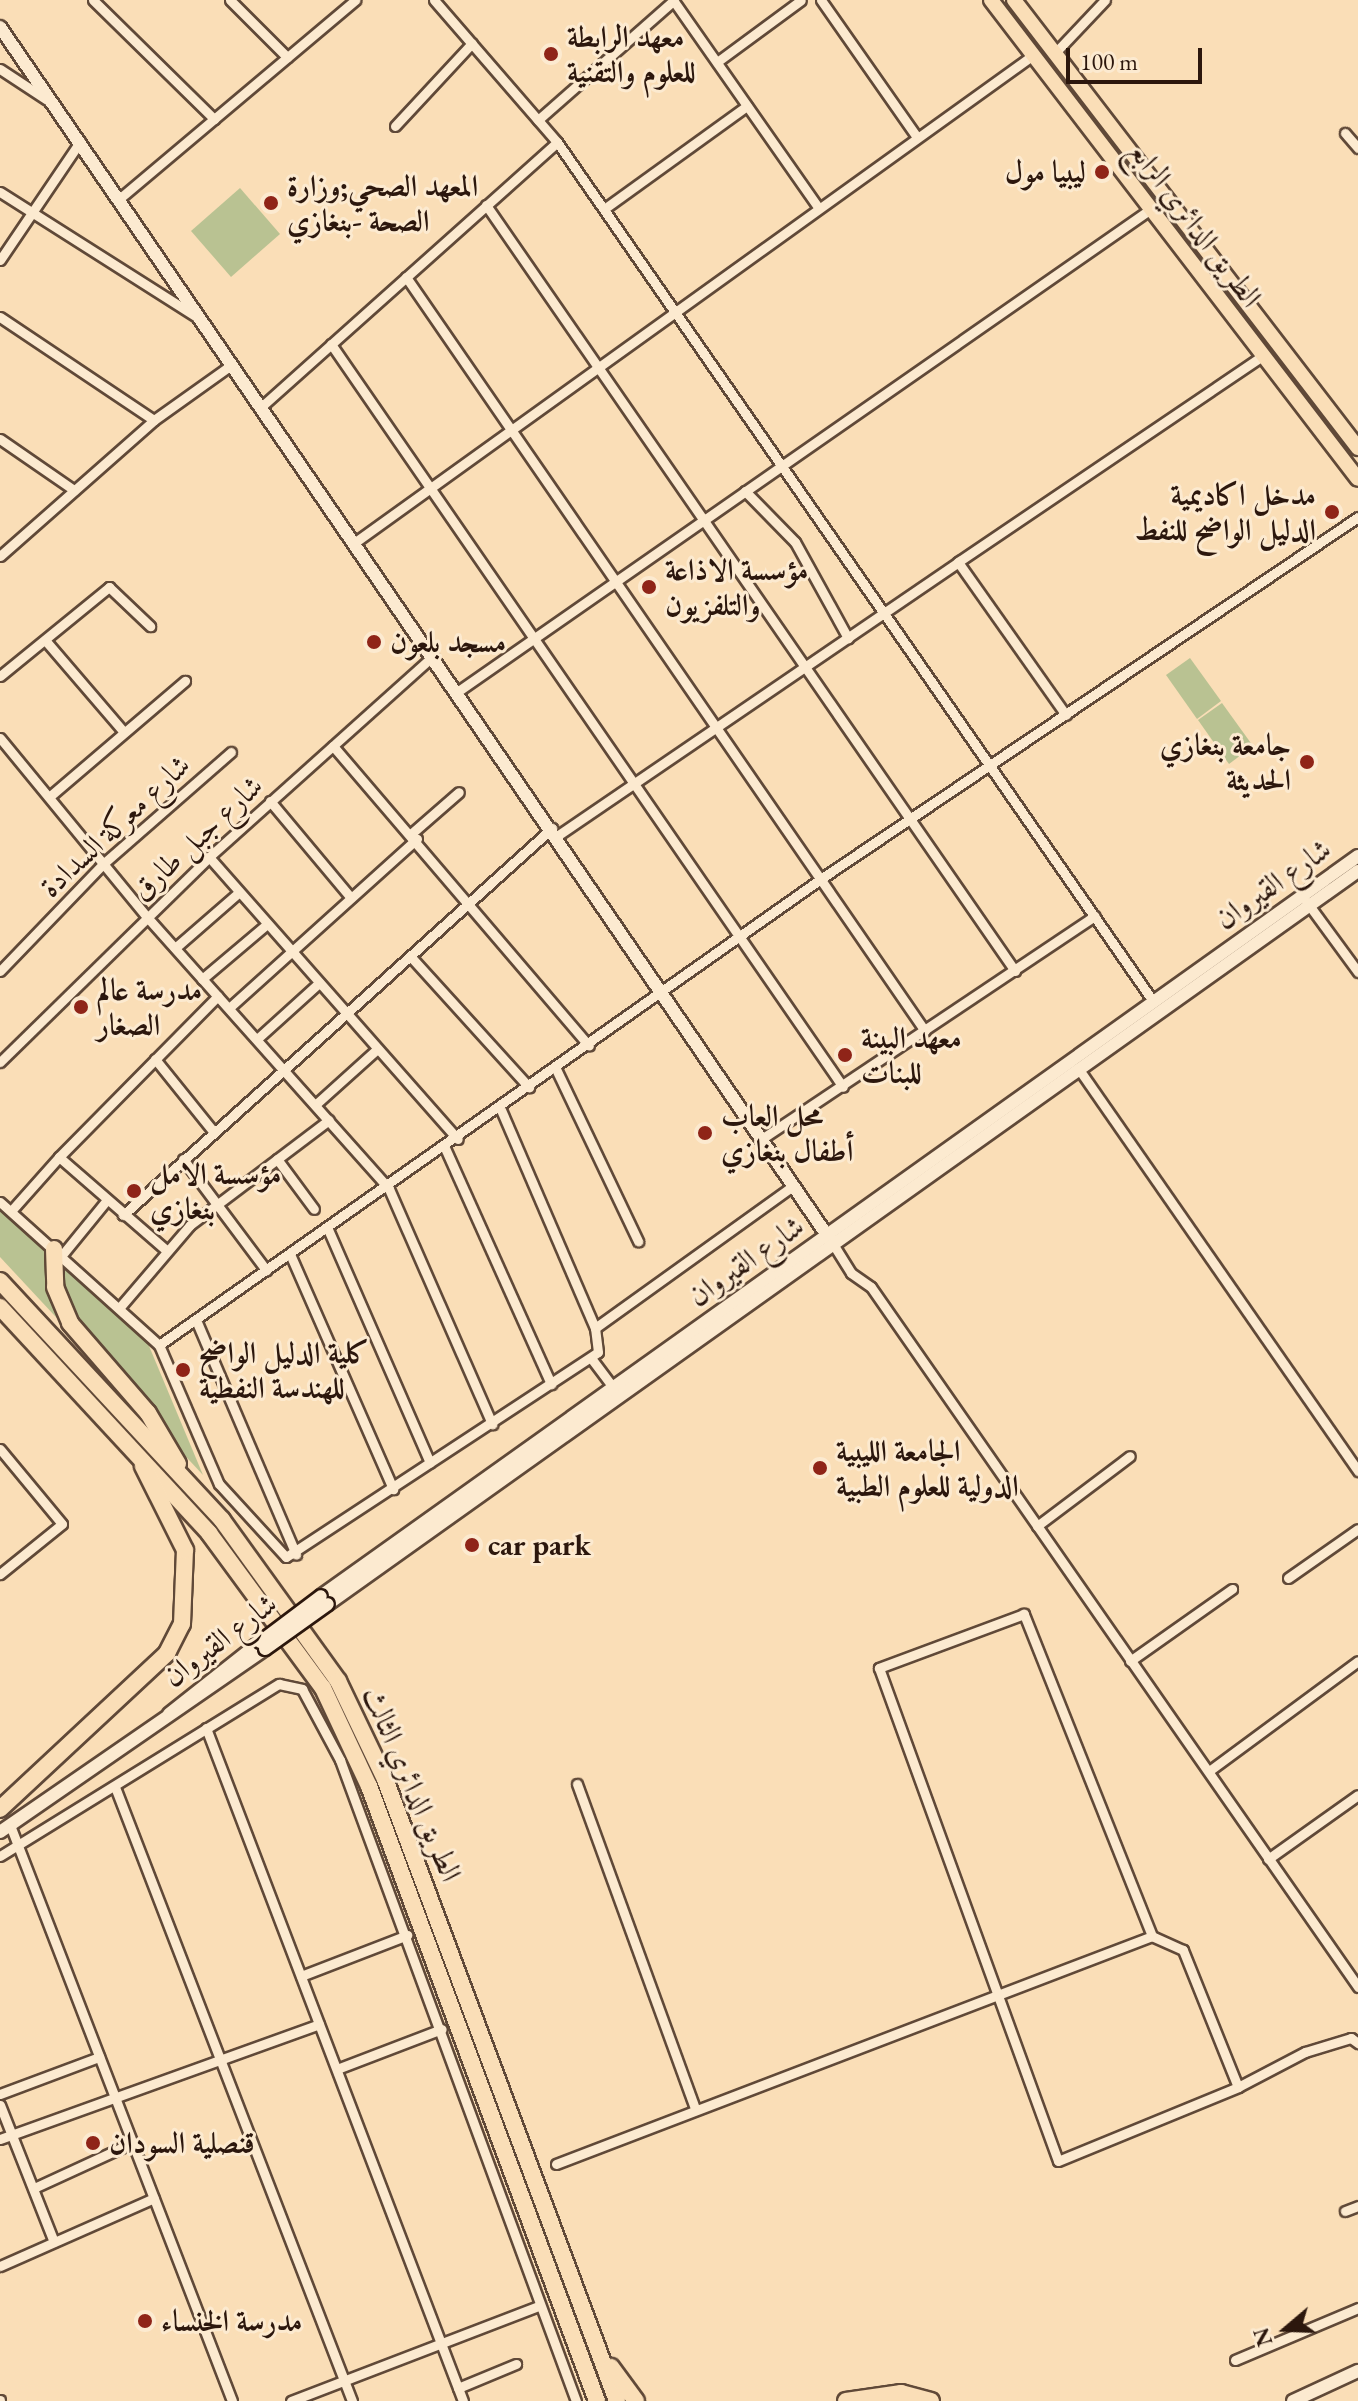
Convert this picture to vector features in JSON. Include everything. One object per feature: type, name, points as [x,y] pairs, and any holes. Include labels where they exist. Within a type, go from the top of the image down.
[{"type":"highway","points":[[58,1252],[55,1287],[70,1323],[148,1413],[185,1480]]},
{"type":"highway","name":"الطريق الدائري الثالث","points":[[0,1281],[185,1480],[285,1599],[370,1744],[617,2401]]},
{"type":"highway","name":"الطريق الدائري الثالث","points":[[0,1307],[140,1457],[273,1610],[354,1749],[597,2401]]},
{"type":"highway","points":[[0,1809],[167,1653],[182,1624],[185,1550],[140,1457]]},
{"type":"highway","points":[[596,2345],[636,2401]]},
{"type":"highway","points":[[846,2401],[901,2393],[931,2401]]},
{"type":"main road","name":"الطريق الدائري الرابع","points":[[1014,0],[1358,448]]},
{"type":"main road","name":"الطريق الدائري الرابع","points":[[996,2],[1033,55],[1358,479]]},
{"type":"main road","points":[[0,27],[664,991],[830,1239]]},
{"type":"main road","name":"شارع القيروان","points":[[325,1600],[614,1388],[1078,1068],[1306,901],[1358,856]]},
{"type":"main road","name":"شارع القيروان","points":[[5,1829],[830,1239],[1153,1001],[1306,901],[1358,871]]},
{"type":"main road","points":[[1293,2401],[1358,2371]]},
{"type":"street","points":[[93,0],[214,119]]},
{"type":"street","points":[[230,0],[287,57]]},
{"type":"street","points":[[119,199],[355,0]]},
{"type":"street","points":[[434,0],[557,142],[1153,1001]]},
{"type":"street","points":[[538,120],[673,0],[818,207]]},
{"type":"street","points":[[717,62],[801,0]]},
{"type":"street","points":[[821,0],[917,137]]},
{"type":"street","points":[[1054,54],[1105,0]]},
{"type":"street","points":[[395,126],[472,43]]},
{"type":"street","points":[[354,543],[1033,55]]},
{"type":"street","points":[[0,69],[54,105]]},
{"type":"street","points":[[604,209],[747,106]]},
{"type":"street","points":[[1345,133],[1358,148]]},
{"type":"street","points":[[0,260],[80,142]]},
{"type":"street","points":[[261,407],[557,142]]},
{"type":"street","points":[[0,192],[200,319]]},
{"type":"street","points":[[486,205],[1015,971]]},
{"type":"street","points":[[457,692],[1152,208]]},
{"type":"street","points":[[406,277],[719,726],[925,1031]]},
{"type":"street","points":[[0,317],[154,420]]},
{"type":"street","points":[[331,344],[843,1087]]},
{"type":"street","points":[[123,1215],[212,1130],[555,832],[719,726],[1262,356]]},
{"type":"street","points":[[0,556],[154,420],[231,365]]},
{"type":"street","points":[[0,439],[74,490]]},
{"type":"street","points":[[745,491],[795,542],[848,638]]},
{"type":"street","points":[[159,1345],[327,1227],[389,1189],[822,878],[911,821],[1358,517]]},
{"type":"street","points":[[958,562],[1066,715]]},
{"type":"street","points":[[0,676],[109,587],[150,626]]},
{"type":"street","points":[[45,640],[123,731]]},
{"type":"street","name":"شارع جبل طارق","points":[[0,1062],[209,857],[433,656]]},
{"type":"street","points":[[49,797],[185,681]]},
{"type":"street","points":[[0,738],[147,917],[389,1189],[492,1424]]},
{"type":"street","points":[[333,746],[473,901],[589,1046]]},
{"type":"street","name":"شارع معركة السدادة","points":[[0,971],[103,864],[231,752]]},
{"type":"street","points":[[229,1008],[351,898],[459,792]]},
{"type":"street","points":[[270,801],[351,898]]},
{"type":"street","points":[[209,857],[376,1050],[458,1139]]},
{"type":"street","points":[[175,948],[238,893]]},
{"type":"street","points":[[1306,901],[1358,972]]},
{"type":"street","points":[[763,1138],[1094,916]]},
{"type":"street","points":[[202,979],[267,924]]},
{"type":"street","points":[[411,957],[529,1087]]},
{"type":"street","points":[[257,1039],[319,983]]},
{"type":"street","points":[[11,1211],[59,1157],[218,996]]},
{"type":"street","points":[[315,1105],[376,1050]]},
{"type":"street","points":[[155,1059],[212,1130]]},
{"type":"street","points":[[1078,1068],[1358,1471]]},
{"type":"street","points":[[556,1069],[638,1241]]},
{"type":"street","points":[[0,1202],[159,1345],[219,1484],[277,1554],[296,1555],[591,1358],[599,1348],[595,1328],[501,1110]]},
{"type":"street","points":[[120,1307],[166,1250],[217,1202],[329,1120]]},
{"type":"street","points":[[445,1148],[551,1384]]},
{"type":"street","points":[[59,1157],[166,1250]]},
{"type":"street","points":[[183,1159],[266,1270]]},
{"type":"street","points":[[277,1159],[314,1209]]},
{"type":"street","points":[[595,1328],[794,1185]]},
{"type":"street","points":[[58,1252],[106,1201]]},
{"type":"street","points":[[327,1227],[430,1463]]},
{"type":"street","points":[[830,1239],[1037,1526],[1358,1987]]},
{"type":"street","points":[[290,1254],[393,1489]]},
{"type":"street","points":[[196,1320],[296,1555]]},
{"type":"street","points":[[591,1358],[614,1388]]},
{"type":"street","points":[[0,1449],[62,1524],[0,1574]]},
{"type":"street","points":[[1037,1526],[1130,1456]]},
{"type":"street","points":[[1288,1578],[1358,1529]]},
{"type":"street","points":[[1130,1661],[1232,1589]]},
{"type":"street","points":[[1238,2087],[1183,1950],[1152,1936],[1024,1614],[879,1668],[1058,2161],[1238,2087],[1305,2052],[1351,2038],[1358,2043]]},
{"type":"street","points":[[1209,1771],[1358,1661]]},
{"type":"street","points":[[0,1856],[279,1684],[302,1689],[340,1760],[442,2029],[539,2306],[576,2401]]},
{"type":"street","points":[[206,1728],[463,2401]]},
{"type":"street","points":[[577,1784],[695,2108]]},
{"type":"street","points":[[115,1787],[352,2401]]},
{"type":"street","points":[[1268,1859],[1358,1795]]},
{"type":"street","points":[[5,1829],[18,1845],[232,2401]]},
{"type":"street","points":[[301,1976],[407,1935]]},
{"type":"street","points":[[556,2164],[695,2108],[999,1997],[1152,1936]]},
{"type":"street","points":[[0,2139],[219,2063],[319,2024]]},
{"type":"street","points":[[337,2069],[442,2029]]},
{"type":"street","points":[[0,2094],[99,2057]]},
{"type":"street","points":[[0,2105],[54,2242]]},
{"type":"street","points":[[34,2188],[132,2143]]},
{"type":"street","points":[[0,2266],[154,2198]]},
{"type":"street","points":[[1345,2211],[1358,2206]]},
{"type":"street","points":[[291,2401],[539,2306]]},
{"type":"street","points":[[1235,2360],[1358,2308]]},
{"type":"street","points":[[458,2388],[516,2364]]},
{"type":"green space","points":[[240,188],[280,234],[231,277],[191,231]]},
{"type":"green space","points":[[1190,658],[1221,701],[1197,719],[1166,675]]},
{"type":"green space","points":[[1222,703],[1253,746],[1229,764],[1198,720]]},
{"type":"green space","points":[[0,1209],[144,1334],[203,1475],[0,1257]]},
{"type":"place","name":"معهد الرابطة للعلوم والتقنية","points":[[551,54]]},
{"type":"place","name":"ليبيا مول","points":[[1102,172]]},
{"type":"place","name":"المعهد الصحي;وزارة الصحة -بنغازي","points":[[271,203]]},
{"type":"place","name":"مدخل اكاديمية الدليل الواضح للنفط","points":[[1332,512]]},
{"type":"place","name":"مؤسسة الاذاعة والتلفزيون","points":[[649,587]]},
{"type":"place","name":"مسجد بلعون","points":[[374,642]]},
{"type":"place","name":"جامعة بنغازي الحديثة","points":[[1307,762]]},
{"type":"place","name":"مدرسة عالم الصغار","points":[[81,1007]]},
{"type":"place","name":"معهد البينة للبنات","points":[[845,1055]]},
{"type":"place","name":"محل العاب أطفال بنغازي","points":[[705,1133]]},
{"type":"place","name":"مؤسسة الامل بنغازي","points":[[134,1191]]},
{"type":"place","name":"كلية الدليل الواضح للهندسة النفطية","points":[[183,1370]]},
{"type":"place","name":"الجامعة الليبية الدولية للعلوم الطبية","points":[[820,1468]]},
{"type":"place","name":"car park","points":[[472,1545]]},
{"type":"place","name":"قنصلية السودان","points":[[93,2143]]},
{"type":"place","name":"مدرسة الخنساء","points":[[145,2321]]}]
